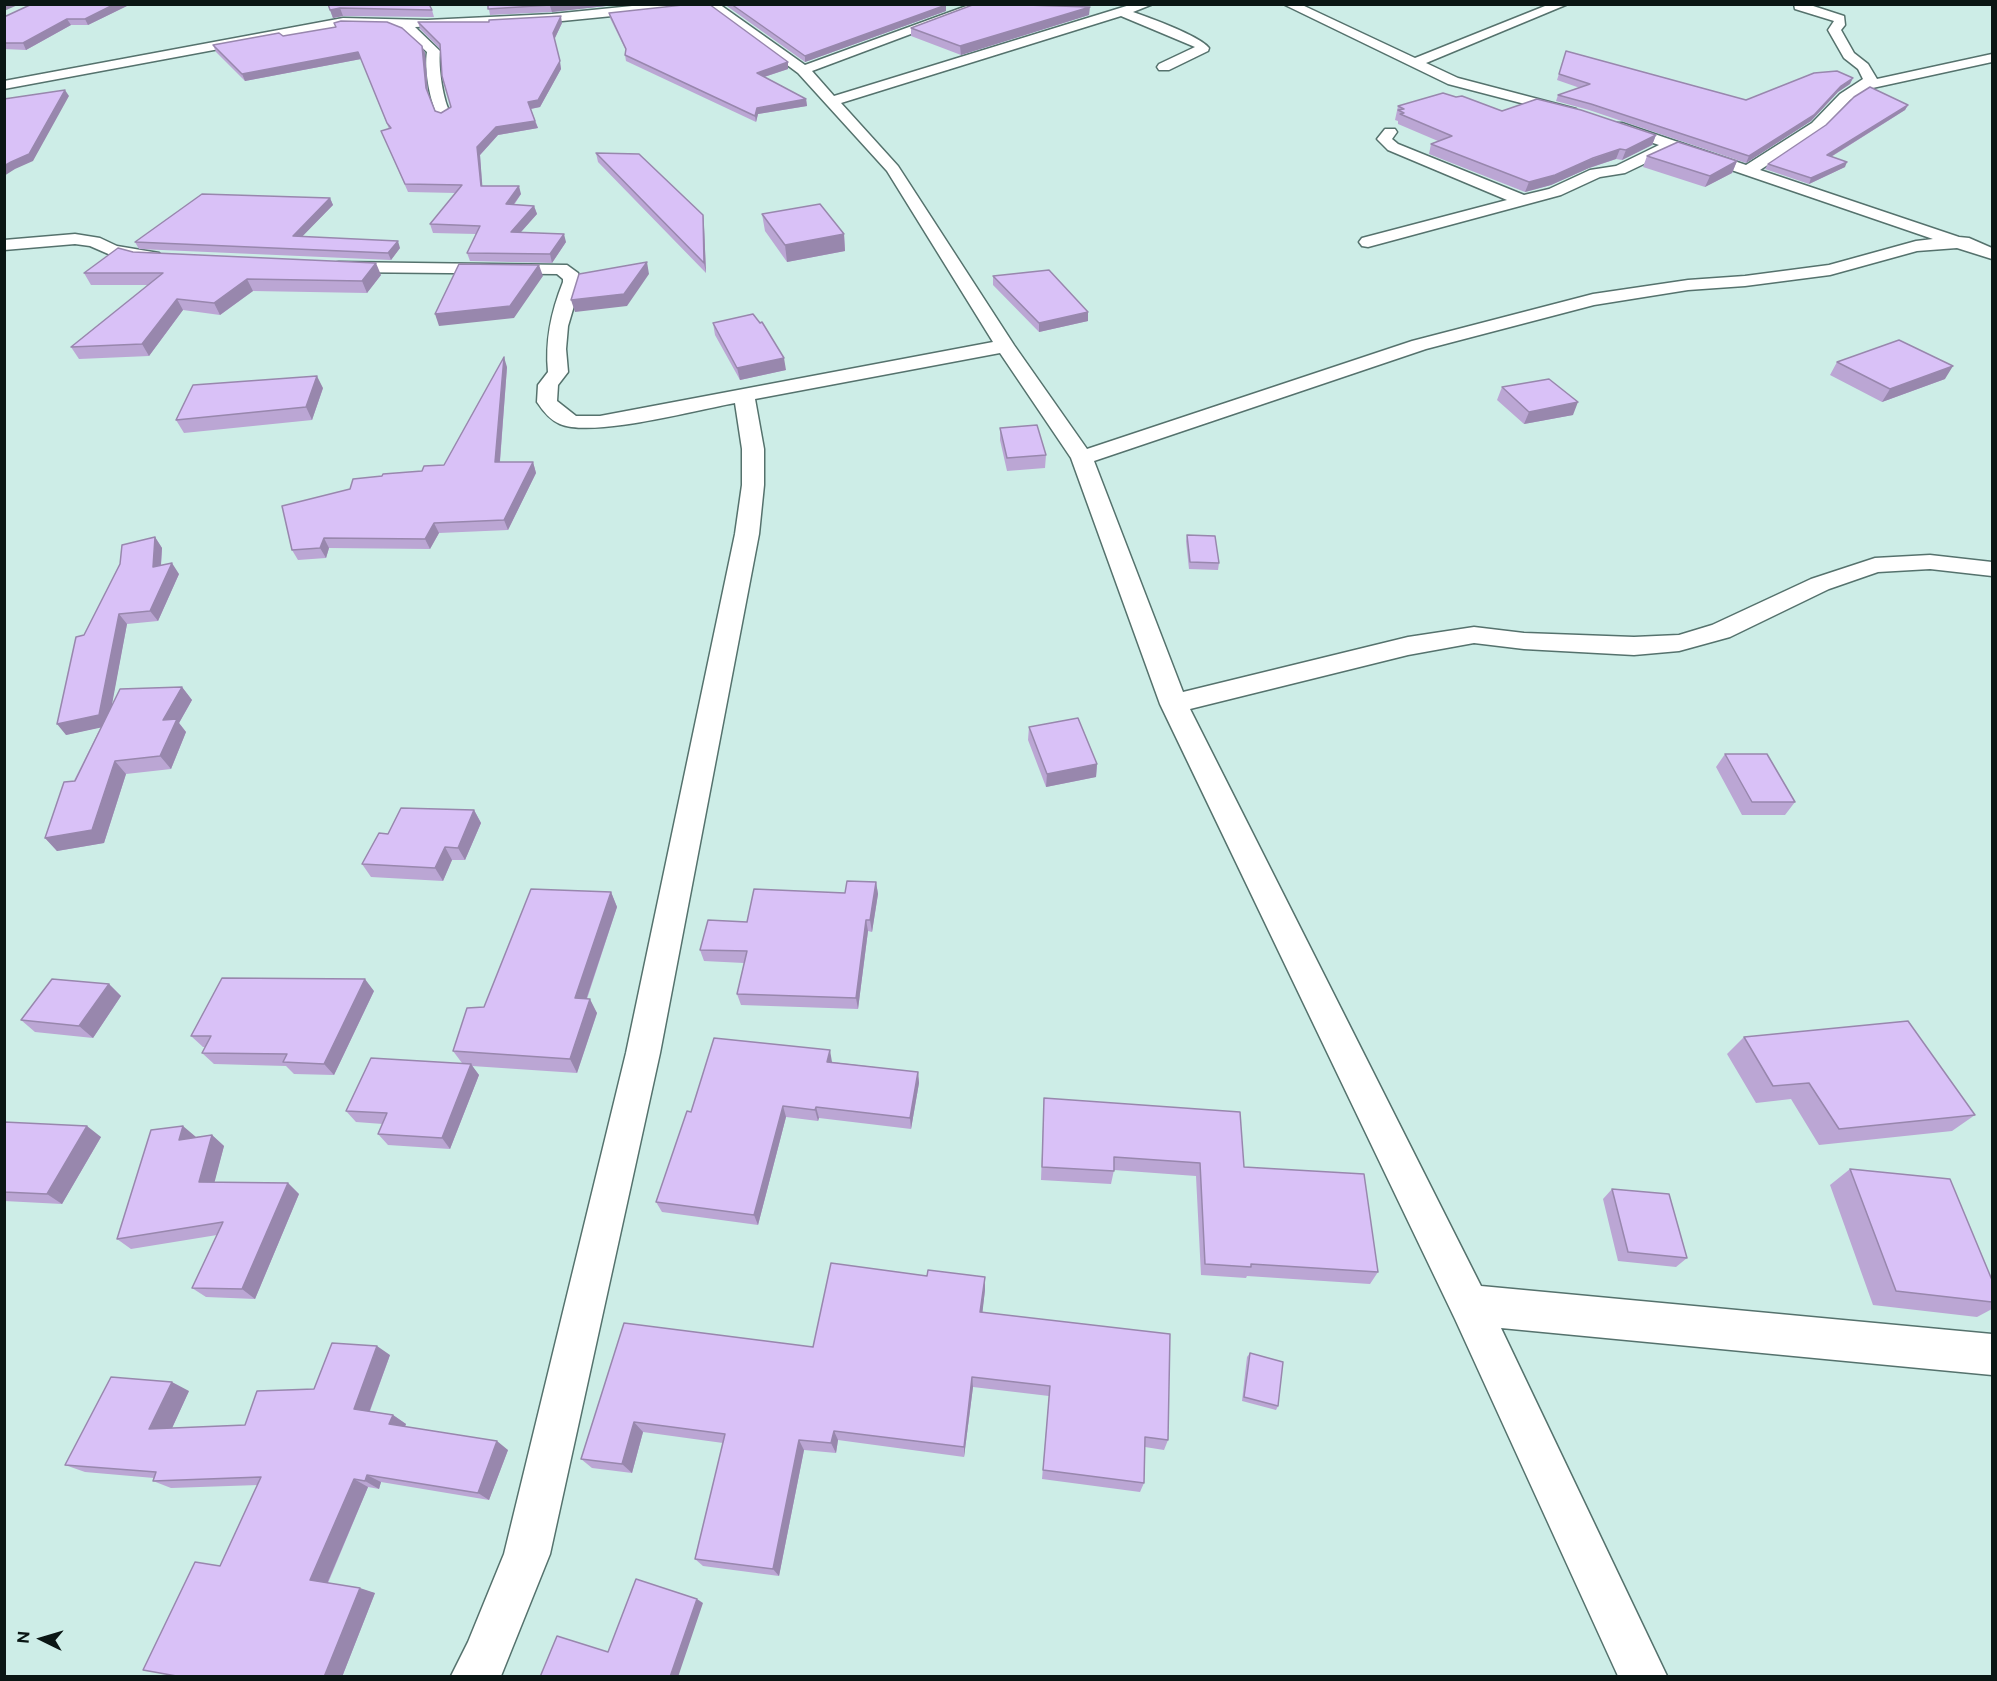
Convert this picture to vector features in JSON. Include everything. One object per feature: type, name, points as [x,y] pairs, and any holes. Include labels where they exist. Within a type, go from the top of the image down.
[{"type":"street","points":[[803,70],[985,4]]},
{"type":"street","points":[[832,101],[1147,4]]},
{"type":"street","points":[[1289,4],[1453,81]]},
{"type":"street","points":[[1562,4],[1422,59],[1419,66],[1453,81],[1583,115]]},
{"type":"street","points":[[4,85],[343,22],[427,24],[552,18],[712,6],[803,70],[893,169],[1005,346],[1082,458],[1174,704],[1469,1305],[1643,1677]]},
{"type":"street","points":[[1749,170],[1817,126],[1845,98],[1864,86],[1870,79],[1863,67],[1849,55],[1834,30],[1839,25],[1840,19],[1799,6]]},
{"type":"street","points":[[1123,13],[1139,17],[1158,28],[1197,42],[1203,48],[1164,67]]},
{"type":"street","points":[[386,23],[410,30],[434,51],[430,64],[440,94],[439,106],[444,114]]},
{"type":"street","points":[[1864,86],[1992,58]]},
{"type":"street","points":[[1603,122],[1963,242],[1992,254]]},
{"type":"street","points":[[1389,132],[1384,140],[1393,147],[1524,201]]},
{"type":"street","points":[[1368,242],[1555,192],[1596,173],[1620,170],[1654,152],[1674,145]]},
{"type":"street","points":[[4,245],[75,239],[94,242],[122,253],[174,258]]},
{"type":"street","points":[[1082,458],[1419,345],[1593,300],[1688,285],[1745,281],[1830,270],[1916,246],[1963,242]]},
{"type":"street","points":[[326,267],[561,269],[572,277],[572,282],[557,328],[555,354],[558,372],[548,385],[547,402],[560,417],[575,423],[600,422],[1005,346]]},
{"type":"street","points":[[475,1677],[485,1659],[527,1554],[643,1053],[747,534],[753,485],[753,449],[744,394]]},
{"type":"street","points":[[1174,704],[1408,646],[1474,635],[1524,641],[1634,646],[1679,643],[1721,631],[1820,584],[1875,565],[1930,562],[1992,570]]},
{"type":"street","points":[[1469,1305],[1992,1354]]},
{"type":"building","points":[[32,4],[115,4],[85,19],[67,19],[23,43],[4,43],[4,17]]},
{"type":"building","points":[[328,4],[429,4],[432,10],[340,8],[330,10]]},
{"type":"building","points":[[488,4],[566,4],[488,9]]},
{"type":"building","points":[[709,4],[788,62],[757,73],[806,99],[757,108],[755,116],[625,55],[626,49],[609,13]]},
{"type":"building","points":[[731,4],[910,4],[946,5],[805,56]]},
{"type":"building","points":[[975,4],[1090,7],[960,46],[911,28]]},
{"type":"building","points":[[561,16],[553,33],[560,61],[538,100],[528,102],[535,121],[496,127],[477,147],[481,186],[519,186],[506,204],[534,206],[511,232],[564,234],[550,254],[467,253],[480,226],[430,224],[462,185],[405,184],[381,131],[391,128],[358,52],[242,74],[213,45],[279,33],[283,36],[336,27],[334,23],[341,21],[387,22],[402,28],[422,46],[426,88],[435,111],[441,113],[451,107],[442,76],[440,44],[418,22],[489,22],[489,20]]},
{"type":"building","points":[[1566,51],[1746,100],[1814,73],[1837,71],[1853,78],[1841,86],[1814,115],[1749,156],[1558,95],[1590,84],[1559,74]]},
{"type":"building","points":[[1870,87],[1908,105],[1827,155],[1847,162],[1811,178],[1768,164],[1826,125],[1854,97]]},
{"type":"building","points":[[65,90],[29,154],[4,166],[4,99]]},
{"type":"building","points":[[1443,93],[1456,97],[1462,96],[1502,111],[1537,99],[1581,110],[1656,135],[1626,150],[1620,149],[1555,175],[1529,182],[1431,144],[1452,136],[1400,114],[1404,113],[1398,110],[1404,109],[1398,106]]},
{"type":"building","points":[[1678,142],[1737,161],[1710,176],[1647,156]]},
{"type":"building","points":[[596,153],[639,154],[703,215],[704,263]]},
{"type":"building","points":[[202,194],[330,198],[293,236],[398,241],[388,253],[135,242]]},
{"type":"building","points":[[820,204],[844,234],[785,245],[762,214]]},
{"type":"building","points":[[118,248],[133,252],[376,263],[362,281],[247,279],[214,303],[177,299],[142,344],[71,347],[163,273],[84,273]]},
{"type":"building","points":[[647,262],[624,294],[571,300],[579,274]]},
{"type":"building","points":[[459,264],[539,265],[510,306],[435,314]]},
{"type":"building","points":[[1049,270],[1088,312],[1039,323],[993,276]]},
{"type":"building","points":[[753,314],[760,323],[762,322],[784,358],[737,368],[713,323]]},
{"type":"building","points":[[1899,340],[1953,366],[1890,389],[1837,362]]},
{"type":"building","points":[[504,357],[495,462],[533,462],[504,520],[434,523],[425,539],[324,538],[320,548],[292,550],[282,506],[350,489],[353,479],[422,471],[424,466],[444,465]]},
{"type":"building","points":[[317,376],[306,407],[176,420],[193,385]]},
{"type":"building","points":[[1549,379],[1578,402],[1529,412],[1502,387]]},
{"type":"building","points":[[1037,425],[1046,455],[1007,458],[1000,428]]},
{"type":"building","points":[[1187,535],[1215,536],[1219,563],[1190,562]]},
{"type":"building","points":[[155,537],[153,567],[172,563],[150,611],[119,614],[99,715],[57,724],[76,637],[84,635],[120,564],[122,545]]},
{"type":"building","points":[[182,687],[163,720],[177,719],[160,756],[115,761],[92,830],[45,838],[64,782],[75,781],[120,689]]},
{"type":"building","points":[[1078,718],[1097,764],[1047,774],[1029,727]]},
{"type":"building","points":[[1725,754],[1767,754],[1795,802],[1752,802]]},
{"type":"building","points":[[401,808],[474,810],[458,848],[445,847],[435,868],[362,864],[379,833],[388,834]]},
{"type":"building","points":[[847,881],[876,882],[870,920],[866,920],[856,998],[737,994],[747,951],[700,950],[708,920],[747,922],[754,889],[845,893]]},
{"type":"building","points":[[531,889],[611,892],[575,998],[590,999],[570,1059],[453,1051],[467,1008],[484,1007]]},
{"type":"building","points":[[222,978],[365,979],[324,1064],[283,1062],[287,1054],[202,1053],[211,1036],[191,1036]]},
{"type":"building","points":[[52,979],[109,984],[79,1026],[21,1020]]},
{"type":"building","points":[[1908,1021],[1975,1115],[1839,1129],[1809,1083],[1773,1086],[1744,1037]]},
{"type":"building","points":[[714,1038],[830,1050],[827,1062],[918,1072],[910,1118],[816,1107],[815,1110],[783,1106],[754,1215],[656,1202],[687,1111],[691,1112]]},
{"type":"building","points":[[371,1058],[471,1064],[442,1138],[378,1134],[387,1113],[346,1111]]},
{"type":"building","points":[[1044,1098],[1240,1112],[1244,1167],[1364,1174],[1378,1272],[1251,1264],[1251,1267],[1205,1264],[1200,1163],[1114,1157],[1114,1171],[1042,1167]]},
{"type":"building","points":[[4,1122],[87,1126],[47,1194],[4,1192]]},
{"type":"building","points":[[183,1126],[179,1140],[212,1135],[199,1182],[288,1183],[242,1289],[192,1288],[223,1222],[117,1239],[151,1130]]},
{"type":"building","points":[[1850,1169],[1950,1179],[1992,1280],[1992,1302],[1896,1291]]},
{"type":"building","points":[[1612,1189],[1669,1194],[1687,1258],[1628,1252]]},
{"type":"building","points":[[831,1263],[927,1276],[928,1270],[985,1277],[980,1312],[1170,1334],[1168,1440],[1145,1437],[1144,1483],[1043,1470],[1050,1386],[972,1377],[964,1447],[834,1431],[831,1443],[799,1440],[773,1569],[695,1559],[725,1434],[634,1422],[622,1464],[581,1459],[624,1323],[813,1347]]},
{"type":"building","points":[[332,1343],[377,1346],[354,1409],[393,1415],[389,1424],[497,1441],[478,1493],[367,1475],[365,1481],[354,1479],[310,1580],[360,1588],[324,1677],[182,1677],[143,1670],[195,1562],[220,1566],[261,1477],[153,1481],[156,1472],[65,1465],[111,1377],[172,1382],[149,1429],[245,1425],[257,1391],[314,1389]]},
{"type":"building","points":[[1250,1353],[1283,1362],[1278,1406],[1244,1397]]},
{"type":"building","points":[[636,1579],[697,1599],[670,1677],[540,1677],[557,1636],[608,1652]]}]
